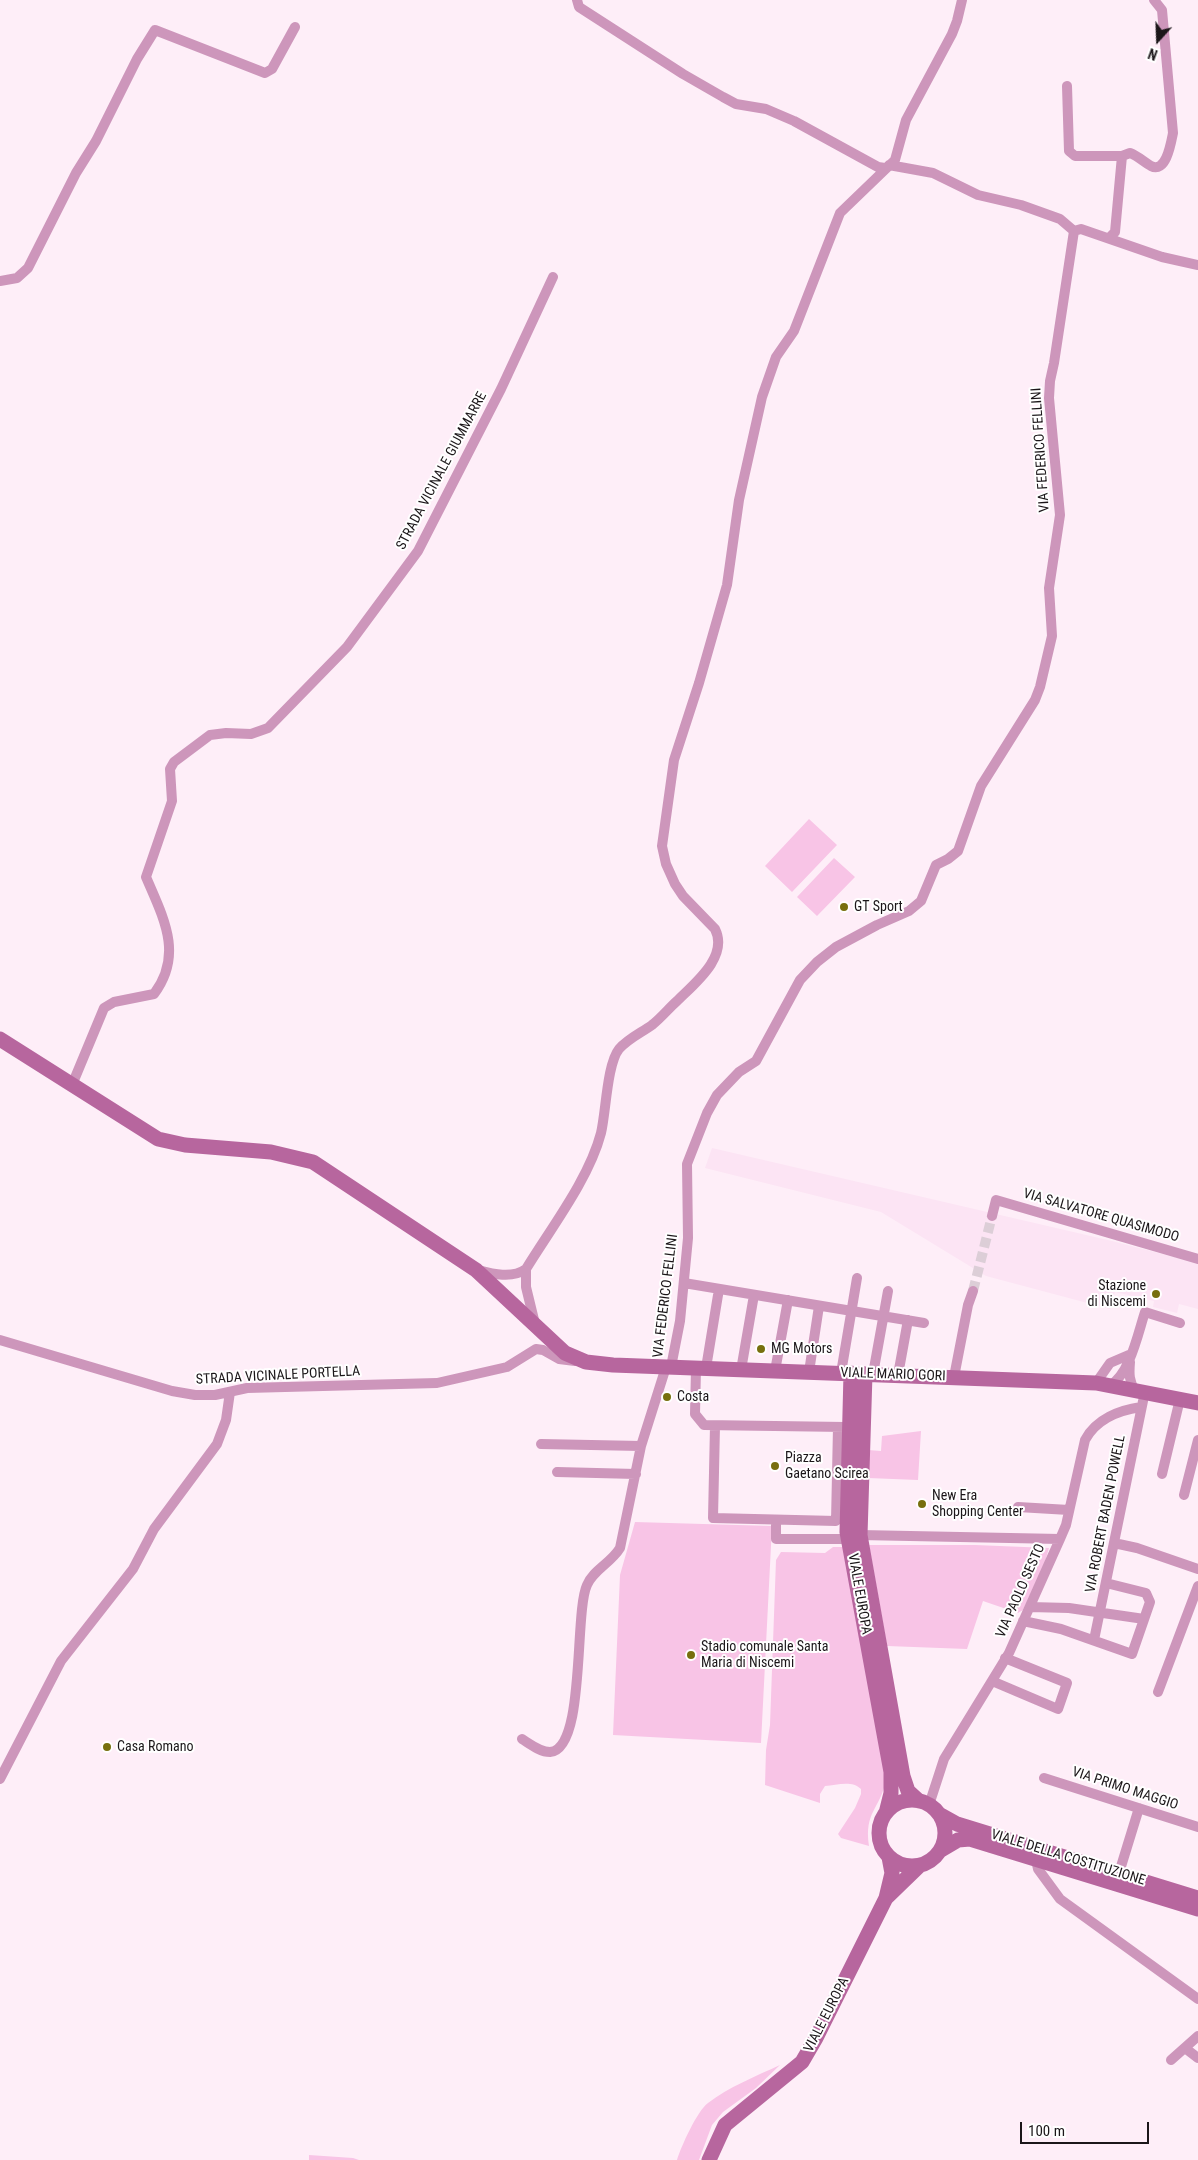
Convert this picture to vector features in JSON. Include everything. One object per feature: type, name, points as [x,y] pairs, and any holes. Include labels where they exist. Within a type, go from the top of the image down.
[{"type":"street","points":[[577,0],[579,7],[683,74],[723,97],[736,104],[766,109],[787,118],[878,167],[933,173],[978,195],[1021,205],[1060,219],[1074,231],[1081,229],[1110,237],[1162,257],[1198,265]]},
{"type":"street","points":[[535,1324],[526,1287],[526,1269],[580,1181],[594,1153],[605,1113],[614,1056],[633,1036],[653,1024],[708,970],[718,946],[718,935],[715,930],[683,896],[675,884],[666,864],[662,846],[674,760],[699,683],[726,585],[739,500],[762,396],[776,357],[794,331],[840,213],[895,160],[906,120],[952,34],[962,0]]},
{"type":"street","points":[[1066,86],[1069,151],[1074,156],[1122,156],[1130,153],[1153,167],[1164,163],[1173,133],[1164,41],[1164,19],[1162,10],[1154,0]]},
{"type":"street","points":[[0,281],[17,278],[28,268],[58,207],[96,141],[137,59],[155,30],[265,73],[272,69],[295,27]]},
{"type":"street","points":[[1110,237],[1115,232],[1122,156]]},
{"type":"street","name":"VIA FEDERICO FELLINI","points":[[522,1739],[542,1751],[552,1752],[561,1746],[566,1738],[576,1690],[582,1602],[590,1580],[615,1556],[620,1548],[641,1446],[669,1367],[684,1283],[688,1238],[687,1164],[707,1114],[717,1095],[739,1072],[756,1061],[800,980],[817,962],[836,947],[877,925],[909,911],[921,901],[936,864],[948,859],[958,851],[981,786],[1035,700],[1040,687],[1052,636],[1049,588],[1060,516],[1049,398],[1050,381],[1074,231]]},
{"type":"street","name":"STRADA VICINALE GIUMMARRE","points":[[72,1084],[104,1008],[114,1002],[154,994],[164,980],[169,948],[167,926],[146,877],[172,801],[170,768],[174,762],[210,735],[226,733],[251,734],[268,728],[348,647],[418,550],[501,389],[554,278]]},
{"type":"street","name":"VIALE MARIO GORI","points":[[0,1039],[158,1139],[185,1145],[271,1152],[313,1162],[476,1270],[565,1353],[586,1362],[613,1365],[857,1373],[1109,1385],[1140,1397],[1180,1399],[1198,1403]]},
{"type":"street","name":"VIA SALVATORE QUASIMODO","points":[[992,1216],[996,1200],[1198,1259]]},
{"type":"street","points":[[476,1270],[492,1274],[512,1275],[526,1269]]},
{"type":"street","points":[[857,1278],[852,1311],[857,1373]]},
{"type":"street","points":[[684,1283],[924,1323]]},
{"type":"street","points":[[715,1426],[713,1518],[836,1522],[844,1427],[715,1426],[704,1425],[695,1414],[701,1368],[720,1289]]},
{"type":"street","points":[[857,1373],[883,1316],[888,1291]]},
{"type":"street","points":[[954,1377],[968,1305],[973,1291]]},
{"type":"street","points":[[741,1370],[754,1295]]},
{"type":"street","points":[[775,1371],[788,1300]]},
{"type":"street","points":[[809,1372],[820,1306]]},
{"type":"street","points":[[1109,1385],[1122,1374],[1145,1312],[1180,1323]]},
{"type":"street","points":[[898,1375],[908,1320]]},
{"type":"street","name":"STRADA VICINALE PORTELLA","points":[[0,1340],[172,1391],[196,1395],[215,1395],[247,1388],[437,1383],[507,1367],[536,1350],[543,1350],[559,1359],[586,1362]]},
{"type":"street","points":[[1109,1385],[1105,1368],[1131,1354]]},
{"type":"street","points":[[1131,1354],[1130,1383],[1140,1397]]},
{"type":"street","points":[[1109,1385],[1117,1360]]},
{"type":"street","name":"VIALE EUROPA","points":[[857,1373],[844,1427],[854,1537],[890,1772],[891,1793],[886,1813]]},
{"type":"street","name":"VIALE EUROPA","points":[[857,1373],[854,1537],[902,1776],[908,1791],[929,1807]]},
{"type":"street","points":[[0,1779],[60,1661],[133,1569],[154,1529],[216,1444],[226,1420],[230,1392]]},
{"type":"street","name":"VIA PAOLO SESTO","points":[[929,1807],[944,1759],[1005,1658],[1060,1539],[1069,1510],[1085,1440],[1091,1429],[1123,1410],[1140,1397]]},
{"type":"street","name":"VIA ROBERT BADEN POWELL","points":[[1094,1640],[1114,1543],[1140,1397]]},
{"type":"street","points":[[1162,1474],[1180,1399]]},
{"type":"street","points":[[1184,1495],[1198,1440]]},
{"type":"street","points":[[541,1444],[641,1446]]},
{"type":"street","points":[[557,1472],[636,1474]]},
{"type":"street","points":[[1018,1507],[1069,1510]]},
{"type":"street","points":[[776,1520],[776,1539],[854,1537],[1060,1539]]},
{"type":"street","points":[[1114,1543],[1137,1548],[1198,1569]]},
{"type":"street","points":[[1023,1621],[1043,1624],[1132,1654],[1150,1602],[1146,1593],[1106,1584]]},
{"type":"street","points":[[1158,1692],[1198,1586]]},
{"type":"street","points":[[1030,1607],[1069,1608],[1144,1619]]},
{"type":"street","points":[[992,1681],[1058,1709],[1068,1683],[1005,1658]]},
{"type":"street","name":"VIA PRIMO MAGGIO","points":[[1044,1778],[1198,1827]]},
{"type":"street","points":[[901,1802],[929,1807],[943,1821],[945,1836],[941,1850],[935,1857],[919,1866],[900,1864],[889,1857],[880,1840],[881,1821],[886,1813],[901,1802]]},
{"type":"street","name":"VIALE DELLA COSTITUZIONE","points":[[929,1807],[957,1824],[1198,1898]]},
{"type":"street","points":[[1119,1873],[1140,1808]]},
{"type":"street","name":"VIALE DELLA COSTITUZIONE","points":[[941,1850],[958,1840],[970,1839],[1198,1909]]},
{"type":"street","name":"VIALE EUROPA","points":[[708,2160],[725,2125],[802,2062],[816,2038],[886,1898],[892,1872],[889,1857]]},
{"type":"street","points":[[1036,1860],[1038,1869],[1060,1899],[1198,1999]]},
{"type":"street","name":"VIALE EUROPA","points":[[886,1898],[919,1866]]},
{"type":"street","points":[[1171,2060],[1198,2036]]},
{"type":"street","points":[[1185,2048],[1198,2058]]},
{"type":"shaded area","points":[[809,819],[837,845],[792,892],[765,866]]},
{"type":"shaded area","points":[[834,858],[855,877],[817,916],[797,897]]},
{"type":"shaded area","points":[[712,1148],[1112,1241],[1198,1263],[1198,1309],[1179,1304],[1177,1313],[1153,1307],[1154,1301],[1115,1292],[1110,1309],[986,1276],[881,1212],[705,1168]]},
{"type":"shaded area","points":[[921,1431],[918,1480],[868,1478],[868,1450],[881,1451],[882,1436]]},
{"type":"shaded area","name":"Stadio comunale Santa Maria di Niscemi","points":[[635,1522],[772,1526],[761,1743],[613,1735],[620,1575]]},
{"type":"shaded area","points":[[869,1545],[975,1545],[1049,1548],[1045,1562],[1023,1610],[1018,1613],[983,1601],[967,1649],[887,1646]]},
{"type":"shaded area","points":[[833,1547],[843,1547],[886,1780],[869,1825],[869,1846],[841,1838],[838,1834],[855,1808],[861,1794],[861,1789],[857,1786],[844,1784],[825,1786],[820,1794],[820,1803],[765,1785],[766,1750],[770,1725],[776,1560],[781,1552],[825,1553]]},
{"type":"shaded area","points":[[780,2065],[756,2088],[723,2112],[712,2125],[699,2160],[677,2160],[694,2121],[708,2103],[734,2087]]},
{"type":"shaded area","points":[[309,2155],[353,2158],[359,2160],[309,2160]]},
{"type":"tunnel","points":[[973,1291],[992,1216]]},
{"type":"place","name":"GT Sport","points":[[844,907]]},
{"type":"place","name":"Stazione di Niscemi","points":[[1156,1294]]},
{"type":"place","name":"MG Motors","points":[[761,1349]]},
{"type":"place","name":"Costa","points":[[667,1397]]},
{"type":"place","name":"Piazza Gaetano Scirea","points":[[775,1466]]},
{"type":"place","name":"New Era Shopping Center","points":[[922,1504]]},
{"type":"place","name":"Stadio comunale Santa Maria di Niscemi","points":[[691,1655]]},
{"type":"place","name":"Casa Romano","points":[[107,1747]]}]
